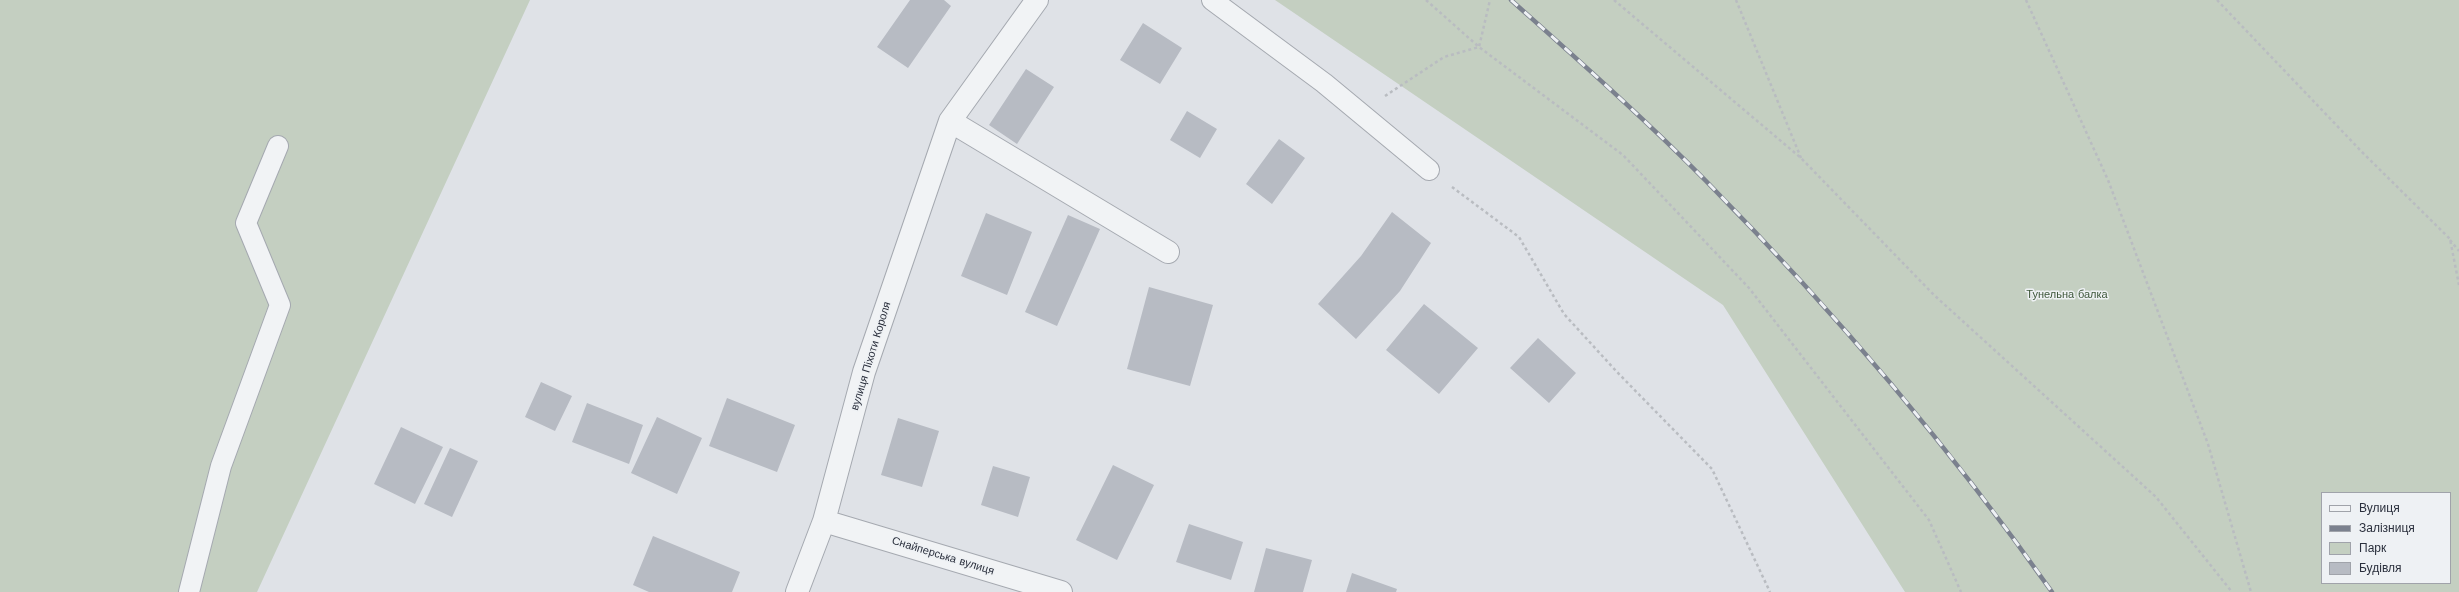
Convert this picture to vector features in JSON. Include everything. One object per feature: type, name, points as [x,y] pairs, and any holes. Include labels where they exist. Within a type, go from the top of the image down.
[{"type":"street","name":"вулиця Піхоти Короля","points":[[797,592],[824,521],[864,372],[950,121],[1036,0]]},
{"type":"street","points":[[950,121],[1168,252]]},
{"type":"street","name":"Снайперська вулиця","points":[[824,521],[1061,592]]},
{"type":"lane","points":[[1212,0],[1324,83],[1429,170]]},
{"type":"lane","points":[[188,592],[221,466],[280,305],[246,223],[278,146]]},
{"type":"path","points":[[1426,0],[1479,47],[1623,155],[1749,288],[1929,520],[1961,592]]},
{"type":"path","points":[[1479,47],[1490,0]]},
{"type":"path","points":[[1614,0],[1801,158],[1934,295],[2156,498],[2232,592]]},
{"type":"path","points":[[1736,0],[1801,158]]},
{"type":"path","points":[[2026,0],[2108,180],[2208,444],[2251,592]]},
{"type":"path","points":[[2217,0],[2362,152],[2450,239],[2459,251]]},
{"type":"path","points":[[1360,113],[1444,57],[1479,47]]},
{"type":"path","points":[[1429,170],[1519,237],[1564,314],[1617,372],[1712,470],[1770,592]]},
{"type":"path","points":[[2450,239],[2459,285]]},
{"type":"green space","points":[[0,0],[530,0],[257,592],[0,592]]},
{"type":"green space","name":"Тунельна балка","points":[[1275,0],[2459,0],[2459,592],[1905,592],[1723,305]]},
{"type":"building","points":[[910,0],[944,0],[951,6],[908,68],[877,47]]},
{"type":"building","points":[[1143,23],[1182,48],[1160,84],[1120,60]]},
{"type":"building","points":[[1026,69],[1054,87],[1017,144],[989,125]]},
{"type":"building","points":[[1187,111],[1217,129],[1200,158],[1170,140]]},
{"type":"building","points":[[1279,139],[1305,158],[1272,204],[1246,184]]},
{"type":"building","points":[[1392,212],[1431,243],[1400,291],[1356,339],[1318,304],[1361,256]]},
{"type":"building","points":[[986,213],[1032,232],[1007,295],[961,276]]},
{"type":"building","points":[[1068,215],[1100,229],[1057,326],[1025,312]]},
{"type":"building","points":[[1149,287],[1213,305],[1190,386],[1127,369]]},
{"type":"building","points":[[1424,304],[1478,348],[1439,394],[1386,350]]},
{"type":"building","points":[[1538,338],[1576,373],[1549,403],[1510,368]]},
{"type":"building","points":[[541,382],[572,396],[555,431],[525,417]]},
{"type":"building","points":[[727,398],[795,425],[777,472],[709,446]]},
{"type":"building","points":[[587,403],[643,425],[629,464],[572,442]]},
{"type":"building","points":[[657,417],[702,438],[677,494],[631,473]]},
{"type":"building","points":[[898,418],[939,431],[922,487],[881,475]]},
{"type":"building","points":[[401,427],[443,447],[415,504],[374,484]]},
{"type":"building","points":[[450,448],[478,461],[452,517],[424,504]]},
{"type":"building","points":[[1113,465],[1154,485],[1117,560],[1076,540]]},
{"type":"building","points":[[993,466],[1030,477],[1018,517],[981,505]]},
{"type":"building","points":[[1189,524],[1243,542],[1231,580],[1176,562]]},
{"type":"building","points":[[653,536],[740,572],[732,592],[649,592],[633,585]]},
{"type":"building","points":[[1266,548],[1312,560],[1303,592],[1254,592]]},
{"type":"building","points":[[1352,573],[1397,589],[1396,592],[1346,592]]},
{"type":"railway","points":[[1511,0],[1659,134],[1753,229],[1799,279],[1888,380],[1972,484],[2052,592]]}]
